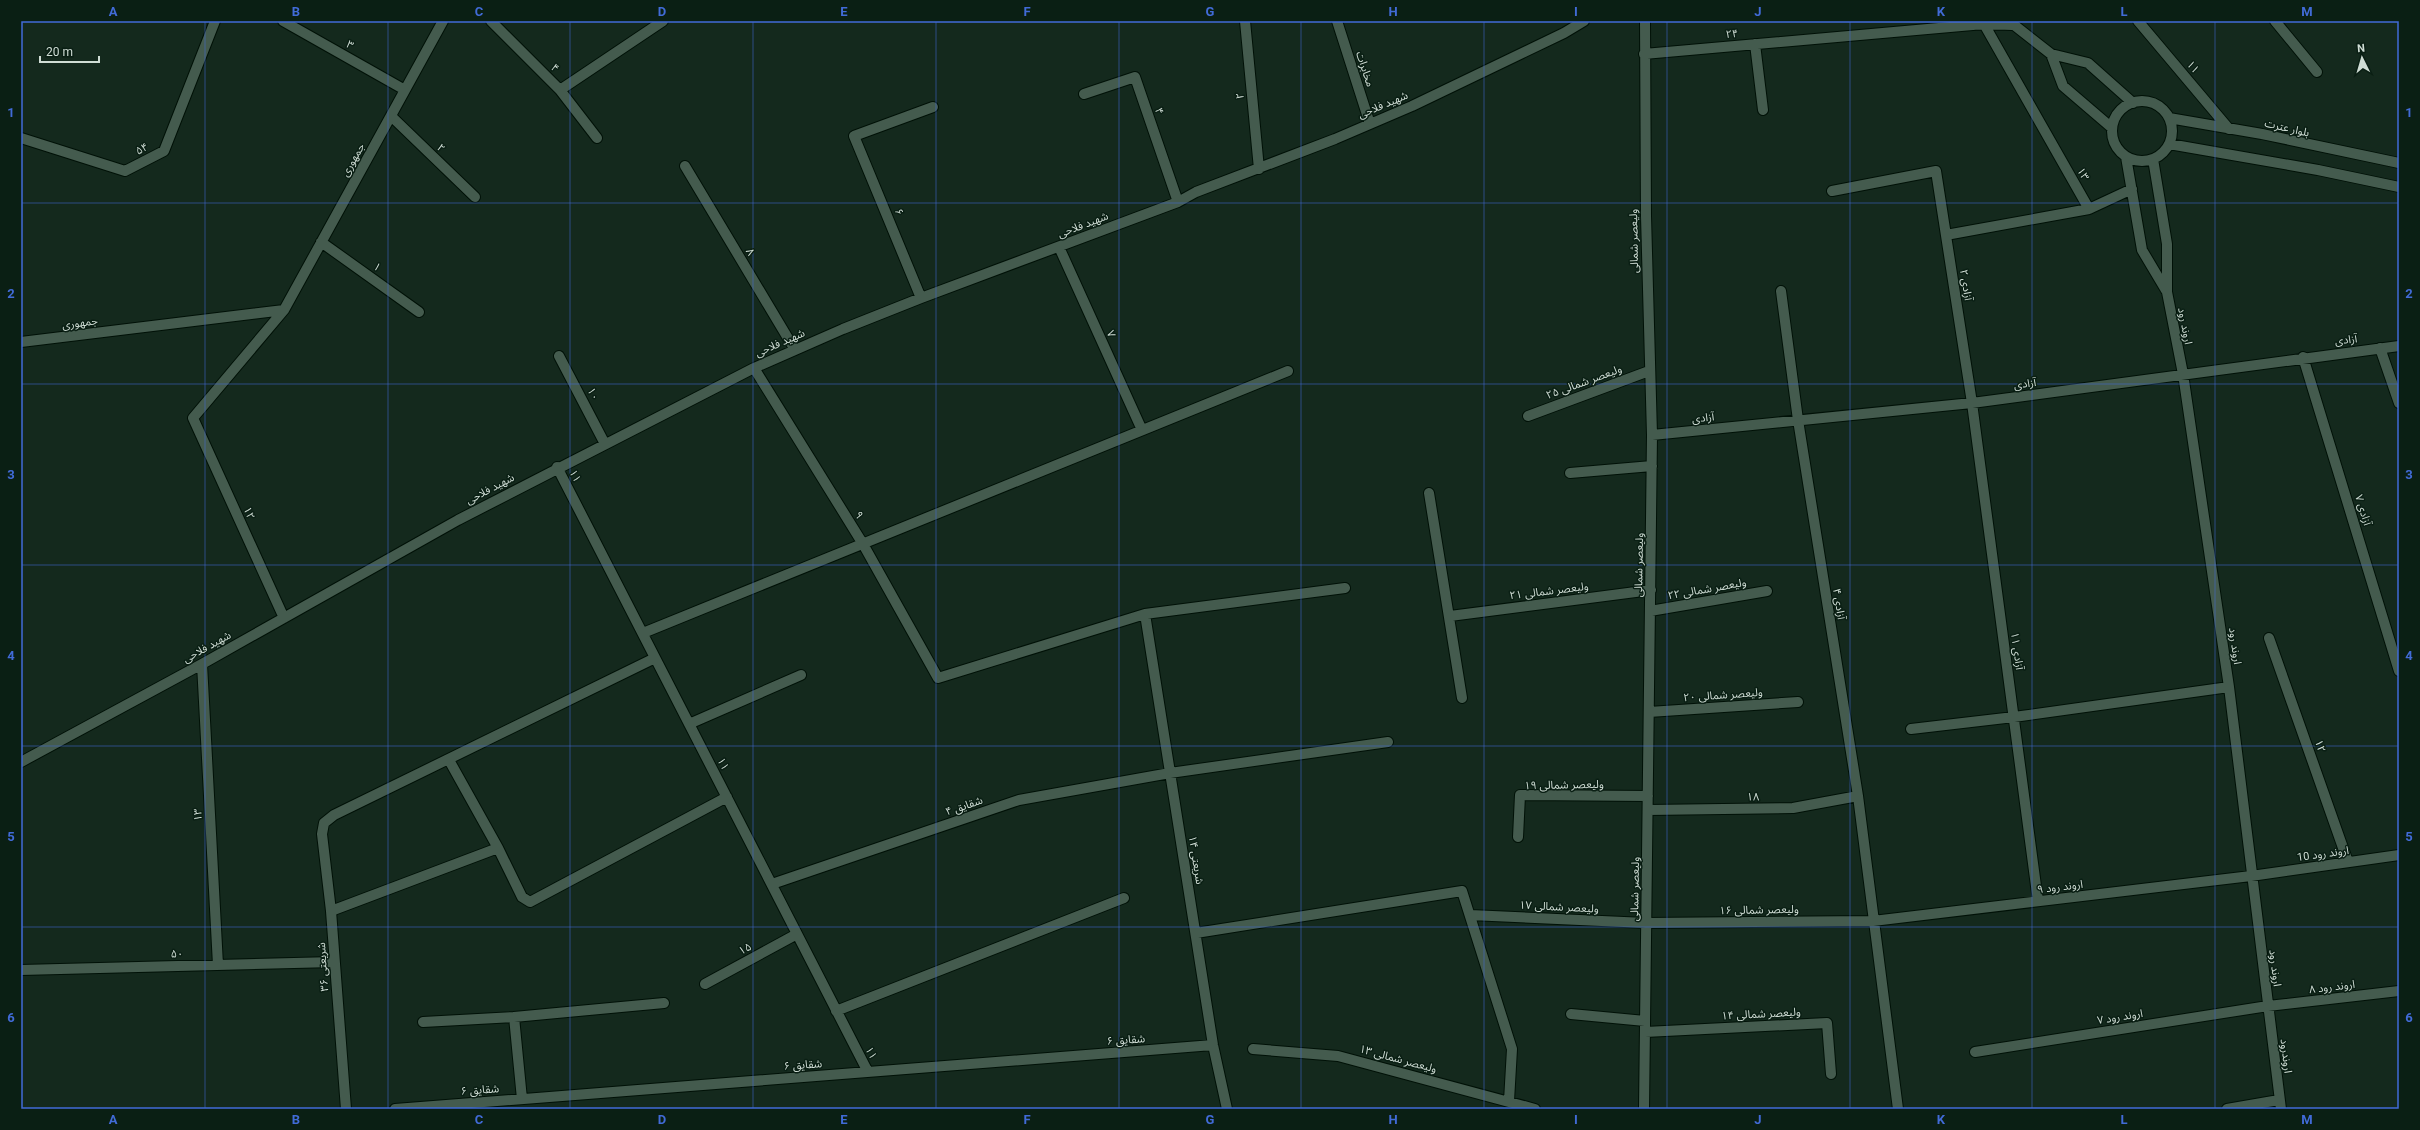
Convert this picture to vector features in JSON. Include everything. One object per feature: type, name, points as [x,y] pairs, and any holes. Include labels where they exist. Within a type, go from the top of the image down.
[{"type":"street","name":"۵۴","points":[[21,138],[125,171],[164,151],[215,21]]},
{"type":"street","name":"۳","points":[[283,21],[406,90]]},
{"type":"street","name":"جمهوری","points":[[193,418],[284,310],[443,21]]},
{"type":"street","name":"۴","points":[[491,21],[560,90],[597,138]]},
{"type":"street","points":[[560,90],[663,21]]},
{"type":"street","name":"۲","points":[[1245,21],[1259,169]]},
{"type":"street","name":"مخابرات","points":[[1337,21],[1370,124]]},
{"type":"street","name":"شهید فلاحی","points":[[21,762],[202,664],[458,520],[754,368],[921,298],[1178,202],[1196,192],[1259,169],[1370,124],[1543,43],[1584,21]]},
{"type":"street","name":"ولیعصر شمالی","points":[[1644,1109],[1652,466],[1644,54],[1645,21]]},
{"type":"street","name":"۱۱","points":[[2138,21],[2228,128]]},
{"type":"street","points":[[2275,21],[2317,72]]},
{"type":"street","points":[[1755,44],[2010,23],[2051,54],[2088,63],[2133,103]]},
{"type":"street","name":"۱۳","points":[[1984,24],[2089,209]]},
{"type":"street","name":"۲۴","points":[[1644,54],[1755,44],[1763,110]]},
{"type":"street","points":[[2051,54],[2063,86],[2112,128]]},
{"type":"street","name":"۴","points":[[1084,94],[1135,77],[1178,202]]},
{"type":"street","points":[[2150,102],[2164,111],[2169,118],[2172,127],[2169,144],[2165,150],[2153,159],[2144,161],[2126,157],[2115,144],[2112,128],[2119,112],[2133,103],[2150,102]]},
{"type":"street","name":"۶","points":[[921,298],[854,136],[933,107]]},
{"type":"street","name":"۲","points":[[391,116],[475,196]]},
{"type":"street","name":"بلوار عترت","points":[[2169,118],[2228,128],[2399,163]]},
{"type":"street","points":[[2169,144],[2318,170],[2399,187]]},
{"type":"street","name":"اروند رود","points":[[2126,157],[2142,250],[2167,292]]},
{"type":"street","name":"اروند رود","points":[[2153,159],[2167,244],[2167,292],[2183,374],[2229,687],[2268,1006]]},
{"type":"street","name":"۸","points":[[685,166],[795,350]]},
{"type":"street","name":"آزادی ۲","points":[[1832,191],[1936,170],[1972,403]]},
{"type":"street","points":[[1946,235],[2089,209],[2132,189]]},
{"type":"street","name":"۱","points":[[321,242],[419,312]]},
{"type":"street","name":"۷","points":[[1059,247],[1142,430]]},
{"type":"street","name":"آزادی ۴","points":[[1781,290],[1798,420],[1858,796],[1898,1109]]},
{"type":"street","name":"جمهوری","points":[[21,342],[284,310]]},
{"type":"street","name":"آزادی","points":[[1652,435],[1972,403],[2303,357],[2399,346]]},
{"type":"street","points":[[2380,348],[2399,403]]},
{"type":"street","name":"۱۰","points":[[559,356],[605,444]]},
{"type":"street","name":"آزادی ۷","points":[[2303,357],[2399,670]]},
{"type":"street","name":"۹","points":[[754,368],[862,544],[938,678],[1145,614]]},
{"type":"street","points":[[642,633],[1288,371]]},
{"type":"street","name":"ولیعصر شمالی ۲۵","points":[[1528,416],[1649,371]]},
{"type":"street","name":"آزادی ۱۱","points":[[1972,403],[2038,901]]},
{"type":"street","name":"۱۲","points":[[193,418],[284,618]]},
{"type":"street","points":[[1570,474],[1652,466]]},
{"type":"street","name":"۱۱","points":[[557,468],[868,1072]]},
{"type":"street","points":[[1430,493],[1462,698]]},
{"type":"street","points":[[1145,614],[1345,588]]},
{"type":"street","name":"ولیعصر شمالی ۲۱","points":[[1450,616],[1650,590]]},
{"type":"street","name":"ولیعصر شمالی ۲۲","points":[[1650,611],[1767,591]]},
{"type":"street","name":"شریعتی ۱۴","points":[[1145,614],[1214,1045],[1227,1109]]},
{"type":"street","name":"۱۲","points":[[2269,638],[2348,862]]},
{"type":"street","points":[[655,658],[449,760],[498,848],[522,897],[530,902],[727,797]]},
{"type":"street","name":"۱۳","points":[[202,664],[218,965]]},
{"type":"street","points":[[689,724],[800,675]]},
{"type":"street","points":[[1911,729],[2014,717],[2229,687]]},
{"type":"street","name":"ولیعصر شمالی ۲۰","points":[[1649,712],[1798,702]]},
{"type":"street","name":"شقایق ۴","points":[[772,884],[1019,800],[1170,773],[1388,742]]},
{"type":"street","name":"شریعتی ۳۶","points":[[346,1109],[331,911],[322,834],[324,823],[334,815],[449,760]]},
{"type":"street","name":"ولیعصر شمالی ۱۹","points":[[1518,837],[1520,795],[1648,796]]},
{"type":"street","name":"۱۸","points":[[1648,810],[1794,808],[1858,796]]},
{"type":"street","points":[[331,911],[498,848]]},
{"type":"street","name":"اروند رود 10","points":[[2251,876],[2399,856]]},
{"type":"street","name":"اروند رود ۹","points":[[1873,922],[2251,876]]},
{"type":"street","points":[[1196,933],[1462,891],[1512,1049],[1509,1101]]},
{"type":"street","points":[[836,1011],[1124,898]]},
{"type":"street","name":"ولیعصر شمالی ۱۷","points":[[1470,915],[1646,923]]},
{"type":"street","name":"ولیعصر شمالی ۱۶","points":[[1646,923],[1873,922]]},
{"type":"street","name":"۱۵","points":[[705,984],[797,934]]},
{"type":"street","name":"۵۰","points":[[21,970],[334,962]]},
{"type":"street","name":"اروند رود ۸","points":[[2268,1006],[2399,991]]},
{"type":"street","points":[[423,1022],[514,1017],[664,1003]]},
{"type":"street","name":"اروند رود ۷","points":[[1976,1052],[2268,1006]]},
{"type":"street","name":"اروندرود","points":[[2268,1006],[2280,1105]]},
{"type":"street","points":[[1571,1014],[1645,1021]]},
{"type":"street","points":[[514,1017],[522,1099]]},
{"type":"street","name":"ولیعصر شمالی ۱۴","points":[[1645,1032],[1827,1023],[1831,1074]]},
{"type":"street","name":"شقایق ۶","points":[[395,1109],[1214,1045]]},
{"type":"street","name":"ولیعصر شمالی ۱۳","points":[[1253,1049],[1338,1056],[1535,1109]]},
{"type":"street","points":[[2227,1109],[2280,1105]]}]
